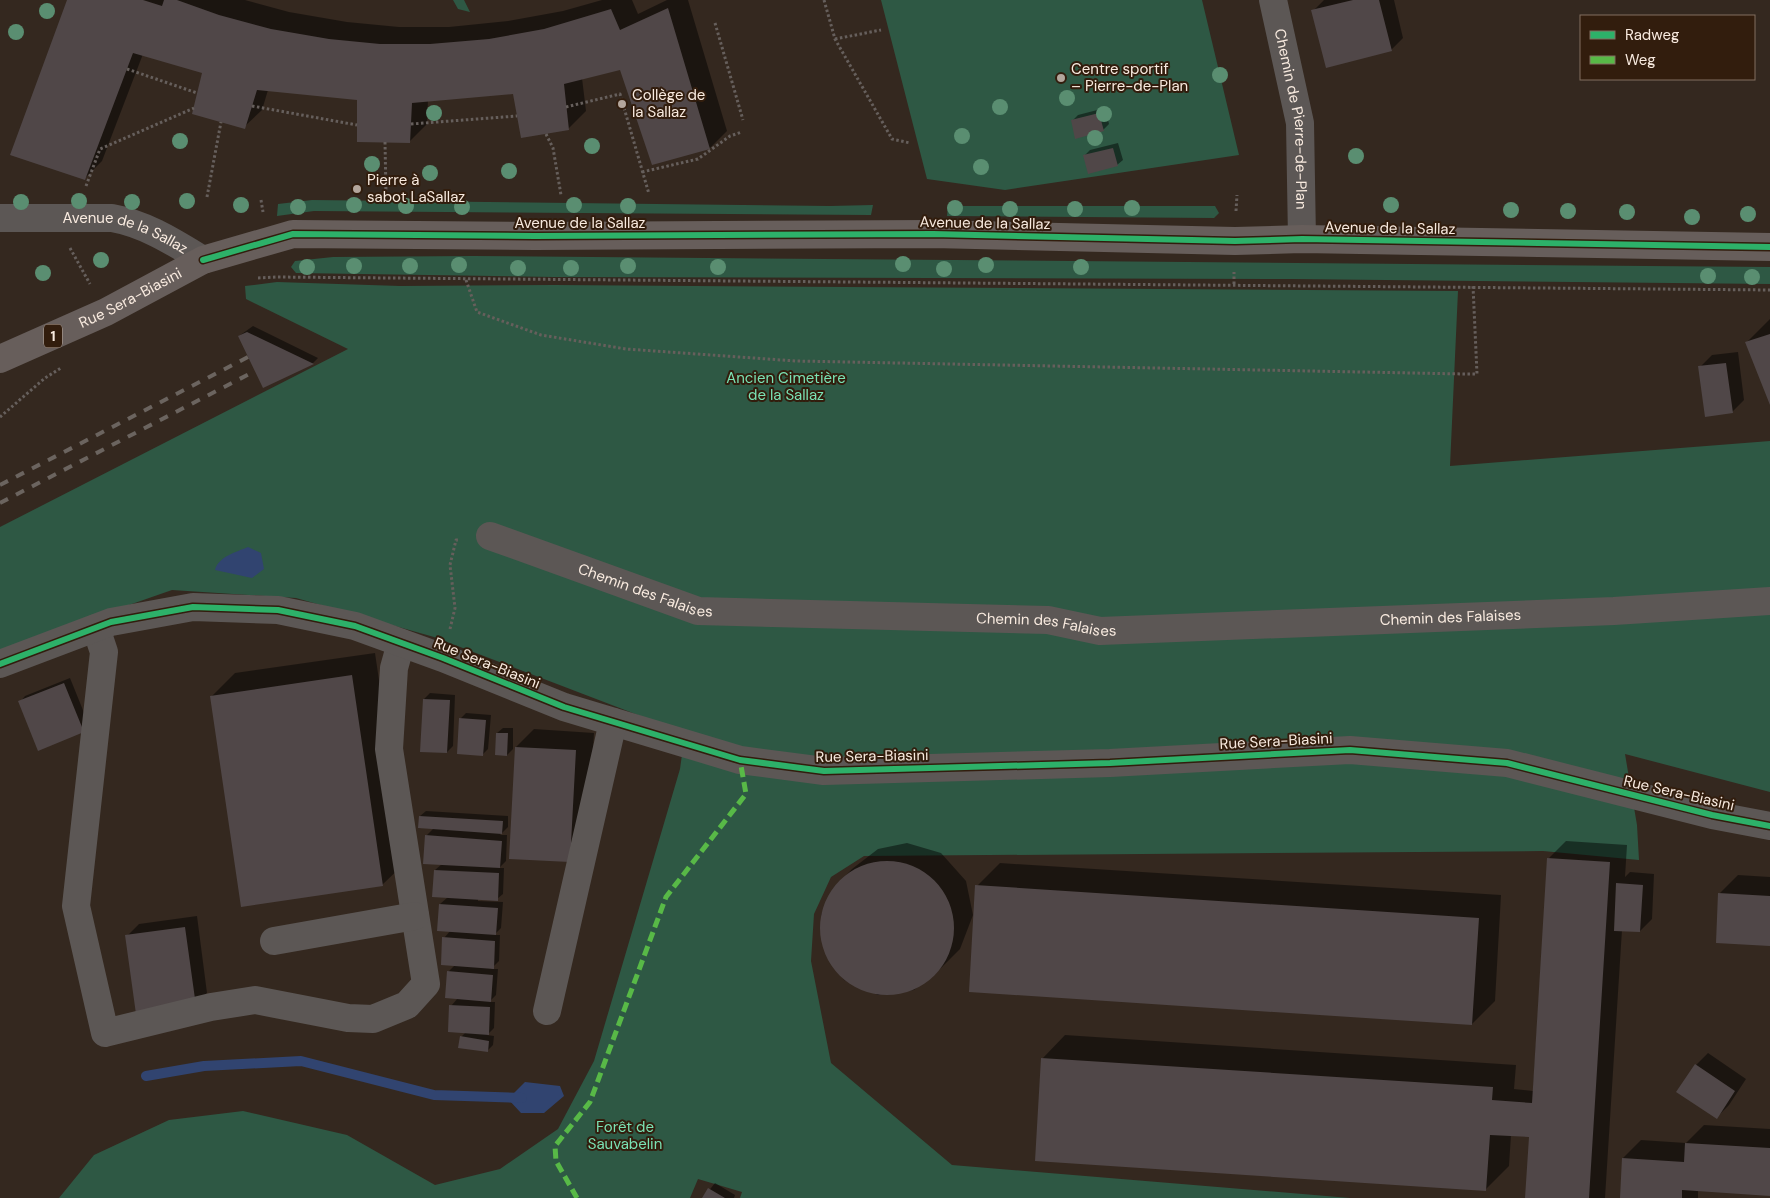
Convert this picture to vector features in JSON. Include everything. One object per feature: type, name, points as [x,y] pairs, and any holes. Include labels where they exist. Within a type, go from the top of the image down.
[{"type":"main road","name":"Avenue de la Sallaz","points":[[204,260],[294,234],[535,236],[933,234],[1235,241],[1302,239],[1770,247]]},
{"type":"main road","name":"Rue Sera-Biasini","points":[[0,359],[106,312],[204,260]]},
{"type":"street","name":"Chemin de Pierre-de-Plan","points":[[1273,0],[1300,122],[1302,239]]},
{"type":"street","name":"Avenue de la Sallaz","points":[[0,218],[103,218],[128,221],[161,235],[204,260]]},
{"type":"street","name":"Chemin des Falaises","points":[[490,536],[698,611],[1048,620],[1100,631],[1614,611],[1770,601]]},
{"type":"street","name":"Rue Sera-Biasini","points":[[0,664],[111,622],[193,607],[278,610],[356,626],[443,658],[564,707],[740,760],[824,771],[1110,763],[1350,750],[1497,762],[1712,815],[1770,826]]},
{"type":"street","points":[[96,628],[104,652],[76,906],[105,1033],[211,1007],[255,1000],[348,1018],[373,1019],[407,1006],[426,984],[389,749],[394,668],[401,643]]},
{"type":"street","points":[[547,1011],[613,722]]},
{"type":"street","points":[[274,941],[415,916]]},
{"type":"path","points":[[824,0],[835,39],[892,139],[910,143]]},
{"type":"path","points":[[715,23],[743,120]]},
{"type":"path","points":[[835,39],[881,30]]},
{"type":"path","points":[[127,69],[197,93]]},
{"type":"path","points":[[566,107],[620,94],[648,194]]},
{"type":"path","points":[[252,106],[356,125]]},
{"type":"path","points":[[86,188],[100,149],[194,108]]},
{"type":"path","points":[[411,124],[517,116]]},
{"type":"path","points":[[207,196],[221,122]]},
{"type":"path","points":[[642,172],[698,159],[730,136],[742,132]]},
{"type":"path","points":[[546,134],[553,148],[561,195]]},
{"type":"path","points":[[385,142],[386,194]]},
{"type":"path","points":[[1236,217],[1237,195]]},
{"type":"path","points":[[71,250],[87,278]]},
{"type":"path","points":[[276,277],[1770,290]]},
{"type":"path","points":[[466,280],[477,312],[541,335],[626,349],[796,361],[1464,374],[1476,374],[1473,286]]},
{"type":"path","points":[[443,658],[455,608],[450,565],[456,540],[490,536]]},
{"type":"green space","points":[[453,0],[464,0],[470,12],[458,9]]},
{"type":"green space","name":"Centre sportif – Pierre-de-Plan","points":[[881,0],[1202,0],[1239,155],[1005,190],[927,179]]},
{"type":"green space","points":[[312,200],[873,205],[871,215],[314,211],[277,216],[278,204]]},
{"type":"green space","points":[[948,206],[1215,206],[1219,213],[1214,218],[947,216]]},
{"type":"green space","points":[[473,256],[1770,267],[1770,284],[1290,279],[554,277],[296,273],[291,267],[295,261],[333,257]]},
{"type":"green space","points":[[277,282],[400,286],[554,285],[1458,291],[1450,466],[1770,441],[1770,792],[1625,754],[1637,825],[1639,860],[1543,851],[864,856],[831,877],[814,914],[811,961],[831,1063],[952,1165],[1350,1198],[740,1198],[742,1192],[698,1179],[690,1198],[59,1198],[94,1155],[169,1120],[243,1111],[347,1135],[435,1185],[500,1169],[558,1129],[594,1061],[680,769],[685,733],[434,637],[296,598],[172,590],[0,650],[0,527],[348,349],[246,299],[245,286]]},
{"type":"water","points":[[248,547],[261,553],[264,569],[252,578],[215,570],[224,558]]},
{"type":"water","points":[[525,1082],[560,1086],[564,1096],[544,1113],[521,1113],[508,1099]]},
{"type":"building","points":[[67,0],[143,0],[162,6],[164,0],[177,0],[219,15],[271,29],[329,39],[380,44],[430,44],[489,39],[544,29],[611,9],[620,30],[668,8],[710,149],[652,165],[620,70],[564,84],[569,130],[521,138],[513,94],[412,103],[410,143],[357,142],[357,100],[257,90],[245,129],[192,114],[202,73],[133,53],[85,180],[10,155]]},
{"type":"building","points":[[1353,0],[1379,0],[1392,51],[1326,68],[1311,10]]},
{"type":"building","points":[[1099,113],[1104,131],[1075,139],[1071,120]]},
{"type":"building","points":[[1113,148],[1118,166],[1088,174],[1083,155]]},
{"type":"building","points":[[247,332],[314,364],[263,388],[238,336]]},
{"type":"building","points":[[1770,334],[1770,405],[1745,342]]},
{"type":"building","points":[[1726,363],[1733,413],[1705,417],[1698,366]]},
{"type":"building","points":[[352,675],[383,886],[241,907],[210,696]]},
{"type":"building","points":[[64,683],[84,732],[38,751],[18,701]]},
{"type":"building","points":[[423,699],[450,700],[447,753],[420,752]]},
{"type":"building","points":[[459,718],[486,720],[483,756],[457,754]]},
{"type":"building","points":[[496,733],[508,733],[507,756],[495,755]]},
{"type":"building","points":[[515,747],[576,750],[570,862],[509,859]]},
{"type":"building","points":[[419,816],[503,821],[502,834],[418,828]]},
{"type":"building","points":[[425,835],[502,841],[500,868],[423,864]]},
{"type":"building","points":[[1547,858],[1610,862],[1589,1198],[1525,1198],[1529,1137],[1490,1135],[1486,1191],[1035,1161],[1041,1058],[1493,1087],[1492,1100],[1532,1103]]},
{"type":"building","points":[[887,861],[913,866],[934,881],[949,902],[954,928],[949,954],[934,975],[913,990],[887,995],[861,990],[840,975],[825,954],[820,928],[825,902],[840,881],[861,866]]},
{"type":"building","points":[[434,870],[499,873],[498,901],[432,897]]},
{"type":"building","points":[[1616,883],[1643,885],[1640,932],[1614,931]]},
{"type":"building","points":[[975,885],[1479,918],[1472,1025],[969,992]]},
{"type":"building","points":[[1718,893],[1770,896],[1770,946],[1716,943]]},
{"type":"building","points":[[439,904],[498,908],[496,935],[437,931]]},
{"type":"building","points":[[185,927],[196,1006],[136,1014],[125,935]]},
{"type":"building","points":[[442,937],[495,941],[494,969],[441,965]]},
{"type":"building","points":[[447,971],[493,975],[491,1002],[445,998]]},
{"type":"building","points":[[449,1005],[490,1007],[489,1035],[448,1032]]},
{"type":"building","points":[[460,1036],[489,1041],[488,1052],[458,1048]]},
{"type":"building","points":[[1695,1064],[1735,1091],[1717,1119],[1676,1092]]},
{"type":"building","points":[[1685,1143],[1770,1148],[1770,1196],[1682,1190],[1682,1198],[1620,1198],[1622,1158],[1684,1162]]},
{"type":"building","points":[[708,1188],[725,1198],[702,1198]]},
{"type":"waterway","points":[[146,1076],[204,1066],[301,1061],[434,1095],[522,1098]]},
{"type":"railway","points":[[0,485],[248,357]]},
{"type":"railway","points":[[0,503],[255,371]]},
{"type":"marked path","points":[[577,1198],[556,1161],[555,1146],[590,1102],[666,897],[746,794],[740,760]]},
{"type":"cycle path","points":[[203,260],[293,234],[535,236],[933,234],[1235,241],[1302,239],[1770,247]]},
{"type":"cycle path","points":[[0,664],[111,622],[193,607],[278,610],[355,626],[443,658],[564,707],[740,760],[824,771],[1110,763],[1350,750],[1507,763],[1712,815],[1770,826]]},
{"type":"place","name":"Centre sportif – Pierre-de-Plan","points":[[1061,78]]},
{"type":"place","name":"Collège de la Sallaz","points":[[622,104]]},
{"type":"place","name":"Pierre à sabot LaSallaz","points":[[357,189]]},
{"type":"park label","name":"Ancien Cimetière de la Sallaz","points":[[786,386]]},
{"type":"park label","name":"Forêt de Sauvabelin","points":[[625,1136]]}]
